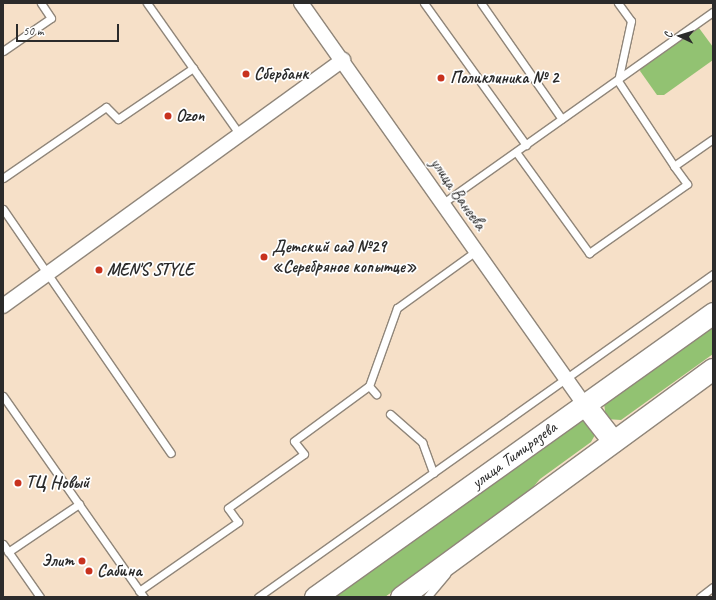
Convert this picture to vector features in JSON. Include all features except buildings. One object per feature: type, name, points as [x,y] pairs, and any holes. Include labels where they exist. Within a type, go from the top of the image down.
[{"type":"main road","name":"улица Тимирязева","points":[[315,597],[713,313]]},
{"type":"main road","points":[[401,597],[713,369]]},
{"type":"main road","points":[[585,405],[613,441]]},
{"type":"street","name":"улица Ванеева","points":[[301,3],[343,60],[585,405]]},
{"type":"street","points":[[3,306],[343,60]]},
{"type":"lane","points":[[3,51],[51,18],[41,3]]},
{"type":"lane","points":[[147,3],[240,135]]},
{"type":"lane","points":[[424,3],[526,145]]},
{"type":"lane","points":[[481,3],[562,119]]},
{"type":"lane","points":[[516,152],[589,253],[687,184],[618,81],[631,22],[618,3]]},
{"type":"lane","points":[[443,203],[618,81],[713,12]]},
{"type":"lane","points":[[3,178],[106,107],[118,119],[193,68]]},
{"type":"lane","points":[[674,166],[713,139]]},
{"type":"lane","points":[[3,209],[171,453]]},
{"type":"lane","points":[[139,591],[238,522],[228,508],[304,454],[294,441],[370,386],[397,308],[476,251]]},
{"type":"lane","points":[[258,597],[567,380],[713,274]]},
{"type":"lane","points":[[370,386],[376,394]]},
{"type":"lane","points":[[3,396],[144,597]]},
{"type":"lane","points":[[390,414],[422,442],[433,473]]},
{"type":"lane","points":[[8,552],[79,504]]},
{"type":"lane","points":[[427,597],[475,542]]},
{"type":"lane","points":[[3,544],[40,597]]},
{"type":"lane","points":[[700,597],[713,587]]},
{"type":"green space","points":[[693,28],[699,28],[713,47],[713,60],[664,95],[657,95],[640,71],[642,65]]},
{"type":"green space","points":[[713,322],[713,354],[621,420],[606,419],[604,403]]},
{"type":"green space","points":[[585,420],[595,435],[591,442],[540,479],[529,492],[385,597],[328,597],[577,421]]},
{"type":"place","name":"Сбербанк","points":[[246,74]]},
{"type":"place","name":"Поликлиника № 2","points":[[441,78]]},
{"type":"place","name":"Ozon","points":[[168,116]]},
{"type":"place","name":"Детский сад №29 «Серебряное копытце»","points":[[264,257]]},
{"type":"place","name":"MEN'S STYLE","points":[[99,270]]},
{"type":"place","name":"ТЦ Новый","points":[[18,483]]},
{"type":"place","name":"Элит","points":[[82,561]]},
{"type":"place","name":"Сабина","points":[[89,571]]}]
